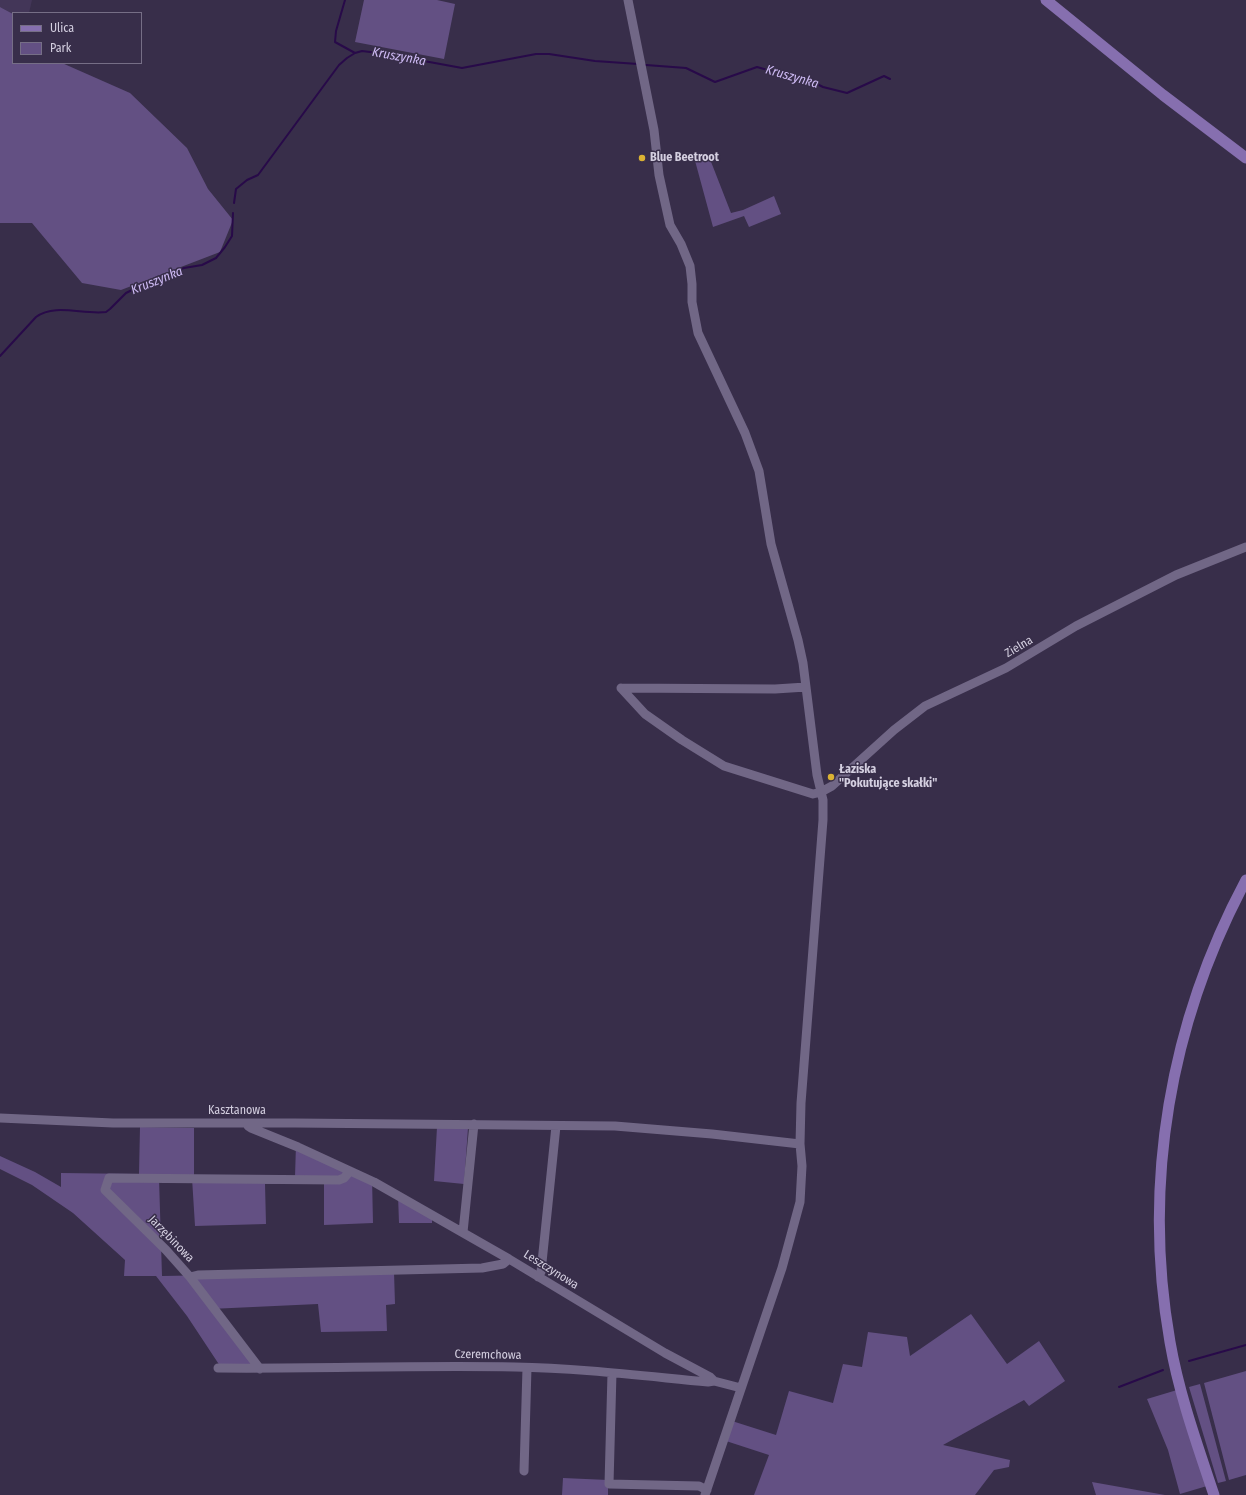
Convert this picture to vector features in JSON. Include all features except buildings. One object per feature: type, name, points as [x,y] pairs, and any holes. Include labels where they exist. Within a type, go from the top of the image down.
[{"type":"main road","points":[[1046,0],[1163,95],[1246,158]]},
{"type":"main road","points":[[1214,1495],[1194,1438],[1170,1342],[1164,1300],[1160,1253],[1161,1177],[1166,1120],[1173,1076],[1185,1029],[1198,989],[1223,925],[1246,880]]},
{"type":"street","points":[[612,1373],[609,1484],[699,1486],[706,1493],[782,1268],[800,1202],[802,1166],[800,1144],[801,1103],[823,820],[823,800],[817,775],[806,687],[798,640],[771,544],[759,471],[745,433],[698,333],[692,302],[690,266],[681,244],[670,225],[666,211],[659,175],[654,130],[628,0]]},
{"type":"street","name":"Zielna","points":[[821,792],[832,786],[894,730],[925,706],[1006,668],[1076,626],[1176,575],[1246,547]]},
{"type":"street","points":[[806,687],[775,689],[621,688],[646,714],[682,740],[724,766],[812,794],[821,792]]},
{"type":"street","name":"Kasztanowa","points":[[0,1118],[113,1123],[615,1126],[712,1134],[800,1144]]},
{"type":"street","name":"Leszczynowa","points":[[248,1123],[248,1126],[251,1128],[298,1146],[374,1182],[448,1225],[463,1232],[665,1353],[710,1377],[714,1381],[741,1388]]},
{"type":"street","points":[[463,1232],[474,1124]]},
{"type":"street","points":[[538,1277],[541,1272],[556,1126]]},
{"type":"street","name":"Jarzębinowa","points":[[350,1171],[344,1178],[339,1180],[109,1178],[105,1190],[166,1250],[190,1277],[198,1274],[482,1268],[503,1264],[509,1259]]},
{"type":"street","points":[[190,1277],[260,1369]]},
{"type":"street","name":"Czeremchowa","points":[[218,1368],[260,1369],[388,1366],[527,1368],[612,1373],[708,1382],[714,1381]]},
{"type":"street","points":[[524,1471],[527,1368]]},
{"type":"shaded area","points":[[0,0],[32,0],[29,12],[12,12],[12,13],[0,7]]},
{"type":"green space","points":[[364,0],[437,0],[455,4],[444,59],[355,42]]},
{"type":"green space","points":[[0,7],[12,13],[12,64],[64,64],[130,93],[187,148],[208,189],[233,220],[220,252],[121,290],[82,283],[32,223],[0,223]]},
{"type":"green space","points":[[708,154],[731,213],[743,210],[774,196],[781,214],[749,227],[744,216],[713,227],[694,157]]},
{"type":"green space","points":[[140,1127],[194,1128],[194,1178],[295,1177],[296,1144],[372,1178],[373,1223],[324,1225],[324,1184],[265,1184],[266,1224],[195,1226],[192,1178],[159,1178],[162,1276],[394,1272],[395,1304],[386,1305],[387,1331],[321,1332],[318,1304],[210,1309],[257,1371],[224,1372],[187,1316],[156,1276],[124,1276],[125,1260],[73,1213],[32,1185],[0,1169],[0,1156],[35,1172],[61,1187],[61,1173],[139,1174]]},
{"type":"green space","points":[[437,1127],[468,1128],[464,1184],[434,1181]]},
{"type":"green space","points":[[398,1195],[432,1214],[432,1223],[399,1223]]},
{"type":"green space","points":[[971,1314],[1007,1364],[1039,1341],[1065,1381],[1029,1406],[1024,1400],[943,1445],[1010,1460],[1009,1467],[994,1470],[975,1495],[754,1495],[769,1455],[726,1441],[732,1421],[776,1435],[789,1391],[833,1403],[843,1364],[862,1367],[868,1332],[907,1337],[910,1356]]},
{"type":"green space","points":[[1246,1371],[1246,1475],[1229,1480],[1204,1383]]},
{"type":"green space","points":[[1200,1384],[1226,1481],[1218,1483],[1189,1387]]},
{"type":"green space","points":[[1177,1390],[1207,1486],[1180,1494],[1168,1450],[1147,1399]]},
{"type":"green space","points":[[563,1478],[608,1480],[608,1495],[562,1495]]},
{"type":"green space","points":[[1092,1482],[1165,1495],[1096,1495]]},
{"type":"waterway","points":[[345,0],[336,31],[335,42],[355,53]]},
{"type":"waterway","name":"Kruszynka","points":[[234,203],[236,189],[247,180],[258,175],[339,65],[355,53],[362,51],[386,54],[462,68],[536,54],[549,54],[595,61],[638,64]]},
{"type":"waterway","name":"Kruszynka","points":[[646,65],[686,68],[715,82],[757,67],[781,72],[823,87],[847,93],[884,76],[890,79]]},
{"type":"waterway","name":"Kruszynka","points":[[0,356],[36,317],[44,313],[60,310],[97,313],[106,312],[126,293],[144,284],[184,268],[202,265],[216,258],[232,236],[233,213]]},
{"type":"waterway","points":[[1189,1361],[1246,1345]]},
{"type":"waterway","points":[[1119,1387],[1163,1370]]},
{"type":"place","name":"Blue Beetroot","points":[[642,158]]},
{"type":"place","name":"Łaziska \"Pokutujące skałki\"","points":[[831,777]]}]
